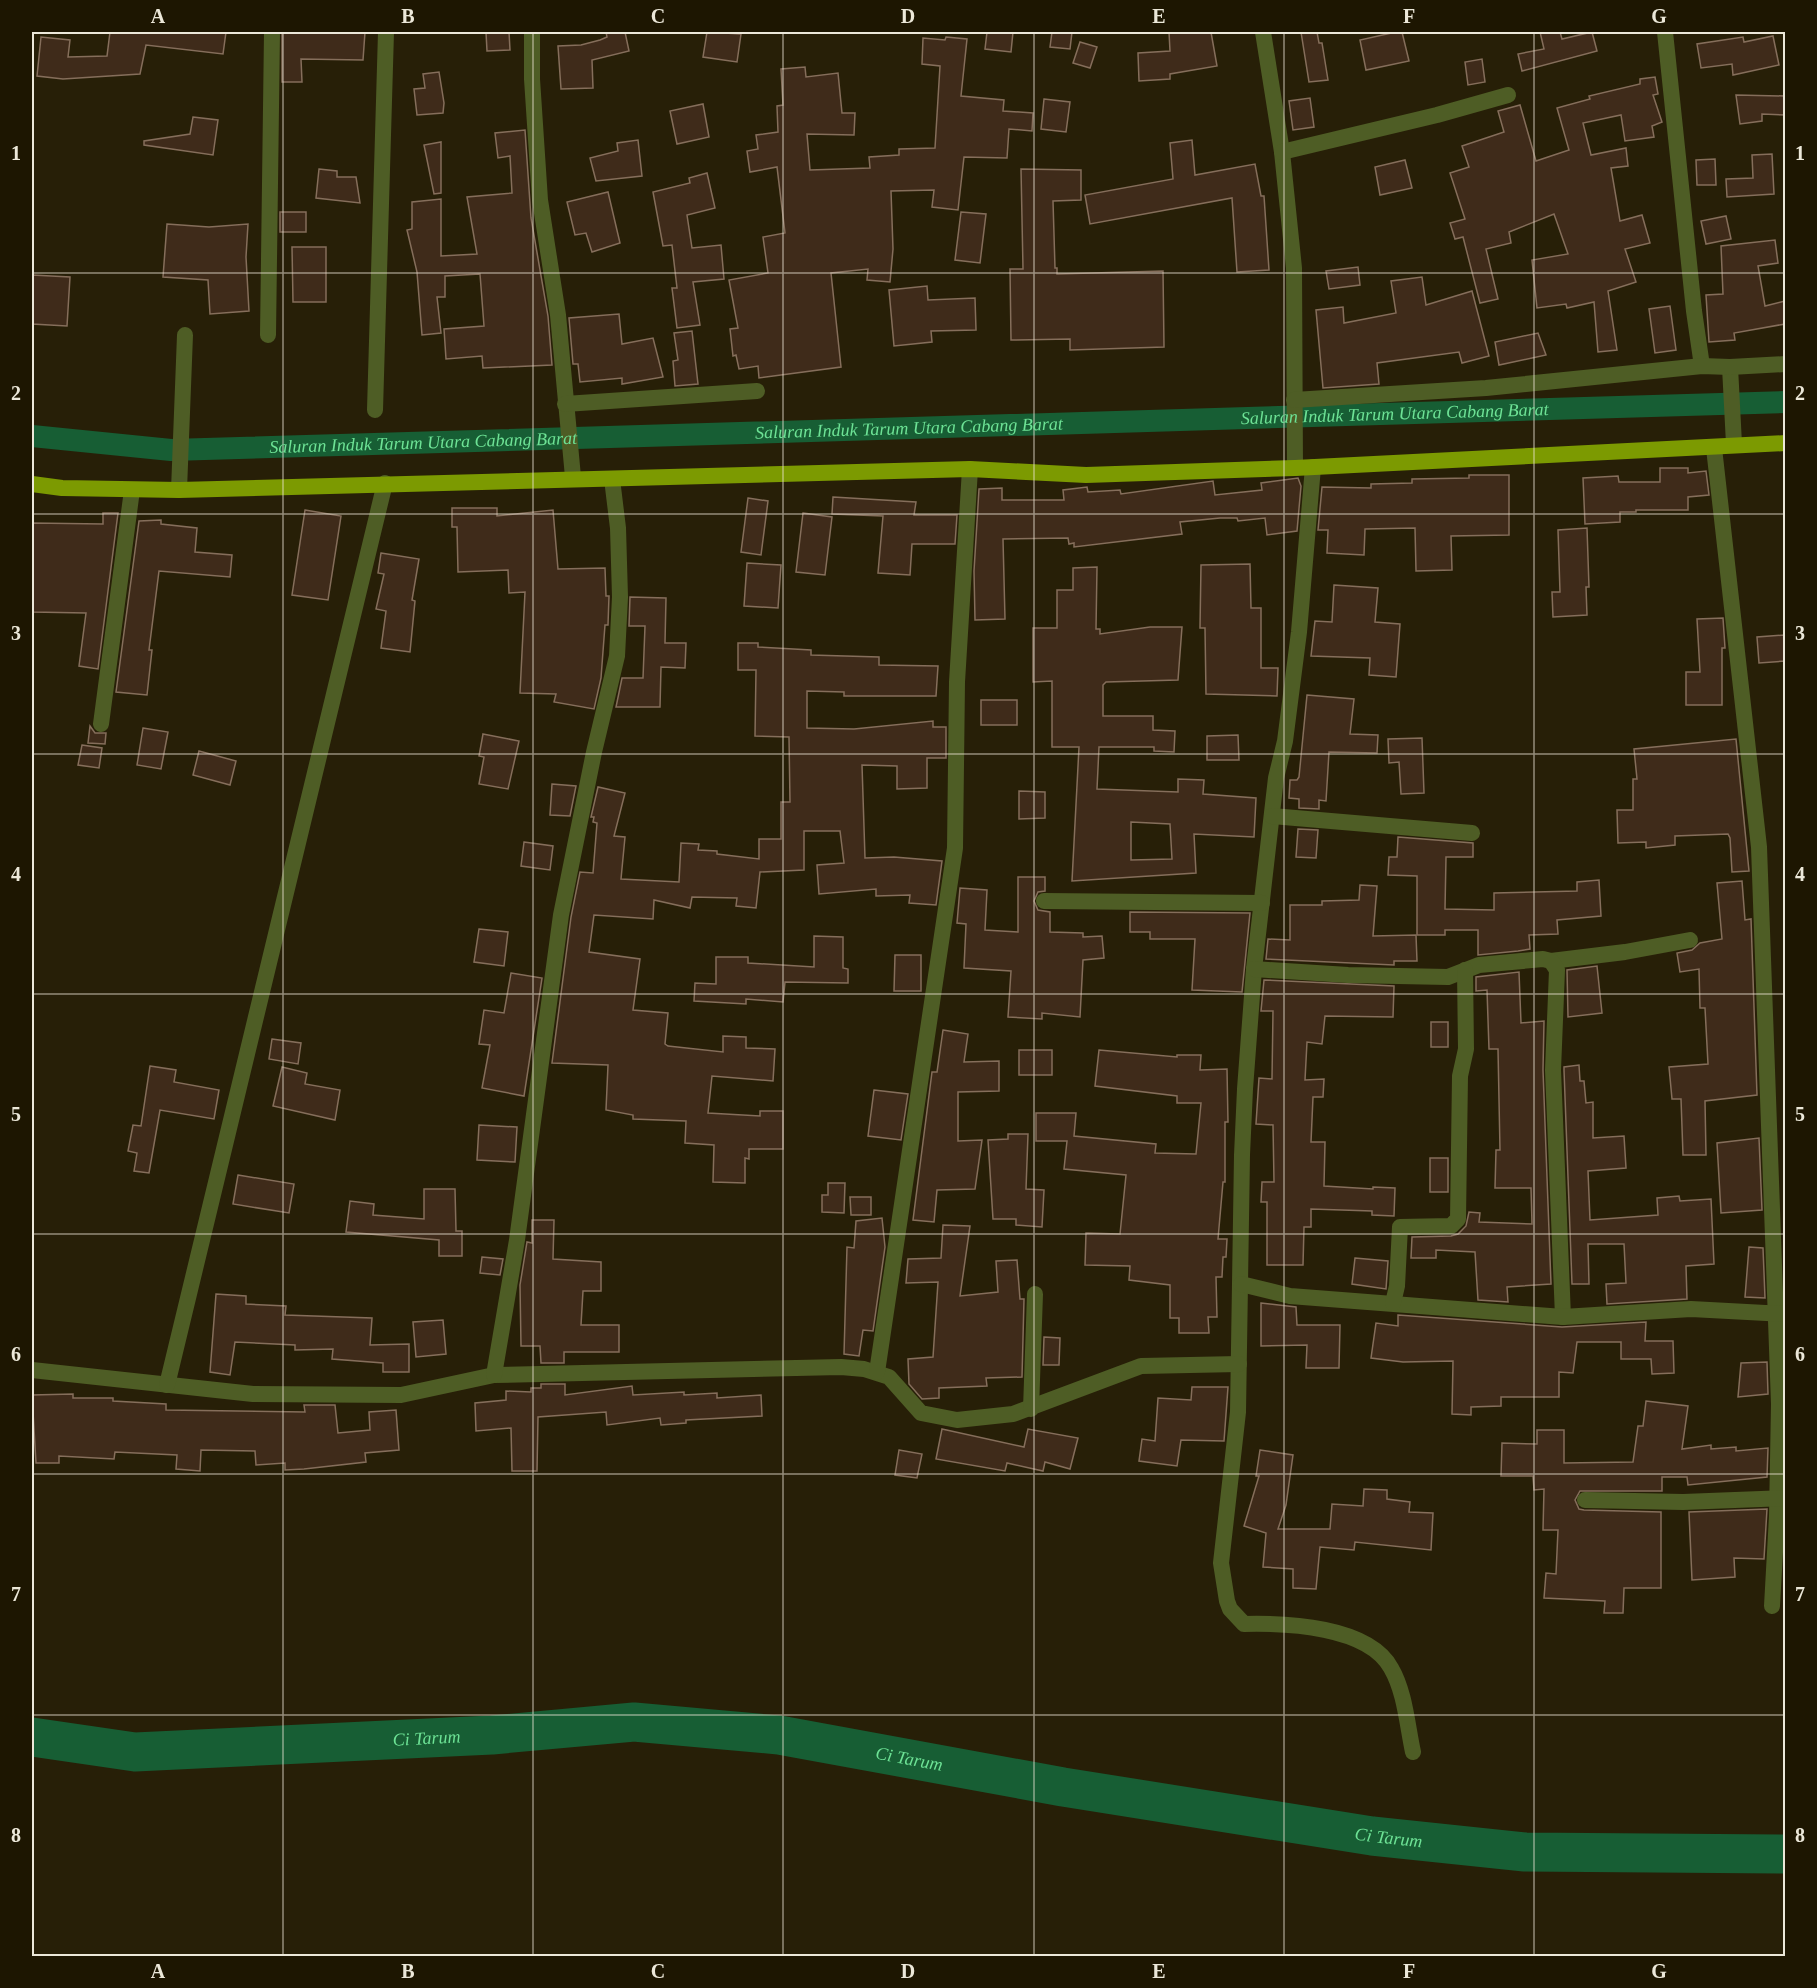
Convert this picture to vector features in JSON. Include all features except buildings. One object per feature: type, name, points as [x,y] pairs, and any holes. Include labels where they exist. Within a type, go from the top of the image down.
[{"type":"main road","points":[[32,484],[132,490],[178,490],[573,477],[612,479],[970,469],[1086,475],[1295,468],[1785,443]]},
{"type":"street","points":[[268,335],[272,32]]},
{"type":"street","points":[[375,411],[386,32]]},
{"type":"street","points":[[532,32],[532,79],[540,200],[558,315],[573,477]]},
{"type":"street","points":[[1263,32],[1282,152],[1294,268],[1295,468]]},
{"type":"street","points":[[1665,32],[1702,366]]},
{"type":"street","points":[[1282,152],[1437,115],[1509,94]]},
{"type":"street","points":[[178,490],[185,336]]},
{"type":"street","points":[[1294,405],[1702,366],[1730,368],[1785,364]]},
{"type":"street","points":[[1730,368],[1729,389],[1734,444]]},
{"type":"street","points":[[566,409],[757,391]]},
{"type":"street","points":[[1714,448],[1759,847],[1781,1314],[1781,1499],[1772,1605]]},
{"type":"street","points":[[1313,467],[1299,632],[1285,741],[1276,778],[1254,969],[1242,1155],[1238,1412],[1221,1563],[1230,1610],[1244,1624],[1328,1628],[1377,1651],[1391,1666],[1400,1689],[1413,1752]]},
{"type":"street","points":[[877,1372],[956,848],[957,682],[970,469]]},
{"type":"street","points":[[494,1375],[517,1240],[561,915],[594,753],[617,656],[619,562],[612,479]]},
{"type":"street","points":[[166,1385],[385,483]]},
{"type":"street","points":[[101,724],[132,490]]},
{"type":"street","points":[[1272,816],[1472,833]]},
{"type":"street","points":[[1044,901],[1262,903]]},
{"type":"street","points":[[1254,969],[1348,975],[1448,977],[1479,965],[1543,959],[1551,961],[1625,952],[1690,940]]},
{"type":"street","points":[[1551,961],[1557,970],[1553,1070],[1563,1317]]},
{"type":"street","points":[[1393,1303],[1398,1286],[1400,1227],[1451,1226],[1458,1219],[1460,1088],[1466,1049],[1465,970]]},
{"type":"street","points":[[1241,1284],[1290,1296],[1563,1317],[1690,1309],[1781,1314]]},
{"type":"street","points":[[1031,1409],[1035,1294]]},
{"type":"street","points":[[32,1370],[253,1394],[401,1395],[494,1375],[841,1367],[877,1372],[889,1377],[921,1413],[935,1417],[981,1419],[1031,1409],[1141,1366],[1239,1364]]},
{"type":"street","points":[[1585,1500],[1683,1502],[1781,1499]]},
{"type":"waterway","name":"Saluran Induk Tarum Utara Cabang Barat","points":[[32,436],[171,450],[1786,402]]},
{"type":"waterway","name":"Ci Tarum","points":[[32,1737],[135,1752],[492,1735],[634,1722],[779,1735],[1063,1787],[1372,1836],[1525,1852],[1786,1854]]}]
